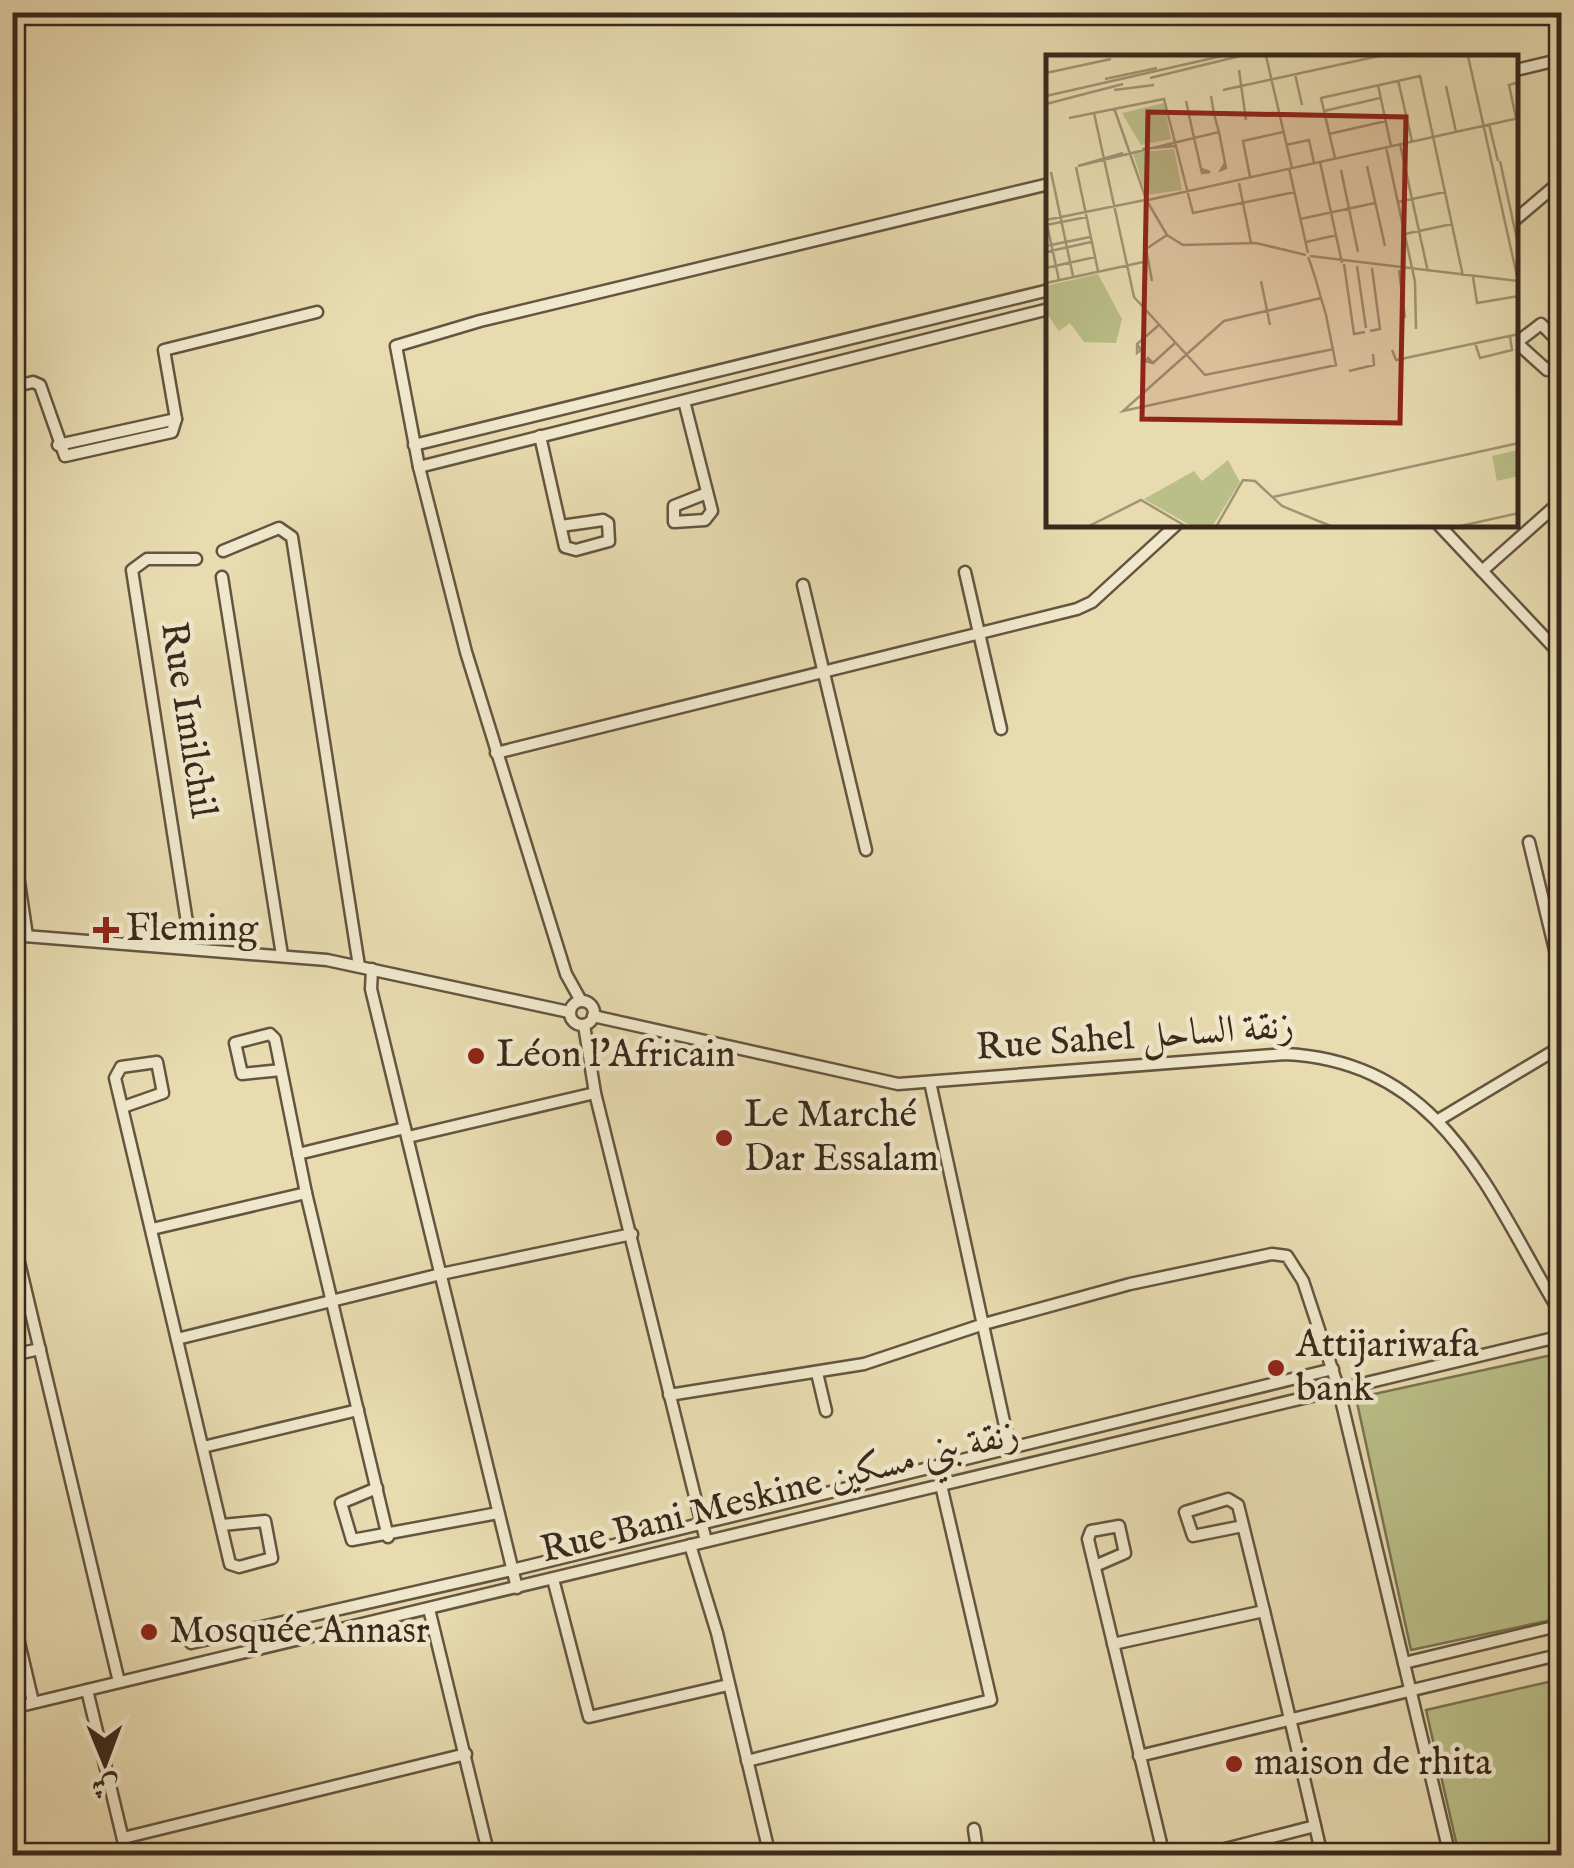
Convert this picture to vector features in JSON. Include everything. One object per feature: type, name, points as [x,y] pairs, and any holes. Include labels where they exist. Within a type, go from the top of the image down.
[{"type":"street","points":[[1519,69],[1562,58]]},
{"type":"street","points":[[1519,216],[1562,180]]},
{"type":"street","points":[[584,1026],[593,1016],[591,1006],[581,1001],[566,974],[496,753],[419,467],[395,354],[401,343],[1046,185]]},
{"type":"street","points":[[414,445],[1046,291]]},
{"type":"street","points":[[419,467],[1046,311]]},
{"type":"street","points":[[12,386],[36,382],[58,445],[66,456],[99,450],[172,432],[176,419],[164,350],[317,312]]},
{"type":"street","points":[[1519,341],[1541,324],[1562,344]]},
{"type":"street","points":[[1519,345],[1547,370],[1562,358]]},
{"type":"street","points":[[740,367],[744,387]]},
{"type":"street","points":[[684,401],[707,493]]},
{"type":"street","points":[[540,436],[564,545],[570,550],[609,542],[608,523],[602,520],[561,526]]},
{"type":"street","points":[[1482,571],[1562,500]]},
{"type":"street","points":[[224,550],[284,528],[292,537],[359,966]]},
{"type":"street","points":[[496,753],[1085,606],[1173,528]]},
{"type":"street","points":[[1442,528],[1562,656]]},
{"type":"street","name":"Rue Imilchil","points":[[191,948],[132,570],[142,560],[196,560]]},
{"type":"street","points":[[965,572],[1001,729]]},
{"type":"street","points":[[222,577],[282,955]]},
{"type":"street","points":[[802,585],[866,850]]},
{"type":"street","points":[[12,835],[26,936]]},
{"type":"street","points":[[1528,842],[1562,979]]},
{"type":"street","points":[[12,934],[282,955],[359,966],[570,1012]]},
{"type":"street","points":[[372,969],[372,989],[517,1588]]},
{"type":"street","points":[[570,1012],[581,1001]]},
{"type":"street","points":[[570,1012],[574,1023],[584,1026]]},
{"type":"street","name":"Rue Sahel زنقة الساحل","points":[[593,1016],[885,1082],[930,1082],[1241,1056],[1310,1055],[1386,1080],[1440,1119],[1562,1316]]},
{"type":"street","points":[[584,1026],[595,1093],[706,1541]]},
{"type":"street","points":[[281,1070],[242,1074],[235,1042],[272,1034],[281,1070],[306,1193],[388,1536]]},
{"type":"street","points":[[1440,1119],[1562,1046]]},
{"type":"street","points":[[123,1107],[163,1093],[157,1062],[146,1060],[116,1070],[123,1107],[231,1566],[272,1558],[265,1521],[222,1525]]},
{"type":"street","points":[[930,1082],[1010,1448]]},
{"type":"street","points":[[298,1154],[595,1093]]},
{"type":"street","points":[[152,1230],[306,1193]]},
{"type":"street","points":[[12,1232],[119,1682]]},
{"type":"street","points":[[177,1339],[441,1274],[632,1234]]},
{"type":"street","points":[[670,1395],[864,1364],[984,1324],[1130,1284],[1280,1254],[1298,1270],[1333,1369],[1450,1856]]},
{"type":"street","name":"Rue Bani Meskine زنقة بني مسكين","points":[[12,1708],[1562,1336]]},
{"type":"street","points":[[12,1355],[40,1350]]},
{"type":"street","points":[[191,1643],[512,1570],[1333,1369]]},
{"type":"street","points":[[817,1373],[826,1411]]},
{"type":"street","points":[[202,1446],[358,1410]]},
{"type":"street","points":[[747,1762],[991,1700],[941,1484]]},
{"type":"street","points":[[377,1488],[342,1501],[348,1535],[358,1541],[498,1512]]},
{"type":"street","points":[[1243,1526],[1193,1536],[1186,1511],[1231,1499],[1238,1505],[1322,1856]]},
{"type":"street","points":[[1095,1566],[1126,1553],[1119,1526],[1088,1532],[1095,1566],[1113,1644],[1164,1856]]},
{"type":"street","points":[[690,1544],[770,1856]]},
{"type":"street","points":[[553,1580],[589,1717],[728,1685]]},
{"type":"street","points":[[429,1609],[489,1856]]},
{"type":"street","points":[[1113,1644],[1264,1611]]},
{"type":"street","points":[[12,1613],[34,1702]]},
{"type":"street","points":[[1404,1663],[1562,1625]]},
{"type":"street","points":[[1140,1756],[1562,1654]]},
{"type":"street","points":[[87,1690],[127,1856]]},
{"type":"street","points":[[122,1838],[466,1754]]},
{"type":"street","points":[[1198,1856],[1315,1826]]},
{"type":"street","points":[[974,1828],[978,1856]]},
{"type":"green space","points":[[1561,1353],[1561,1618],[1411,1650],[1356,1398]]},
{"type":"green space","points":[[1561,1679],[1561,1855],[1459,1855],[1426,1710]]},
{"type":"place","name":"Fleming","points":[[106,930]]},
{"type":"place","name":"Léon l'Africain","points":[[476,1056]]},
{"type":"place","name":"Le Marché Dar Essalam","points":[[724,1138]]},
{"type":"place","name":"Attijariwafa bank","points":[[1276,1368]]},
{"type":"place","name":"Mosquée Annasr","points":[[149,1632]]},
{"type":"place","name":"maison de rhita","points":[[1234,1764]]}]
